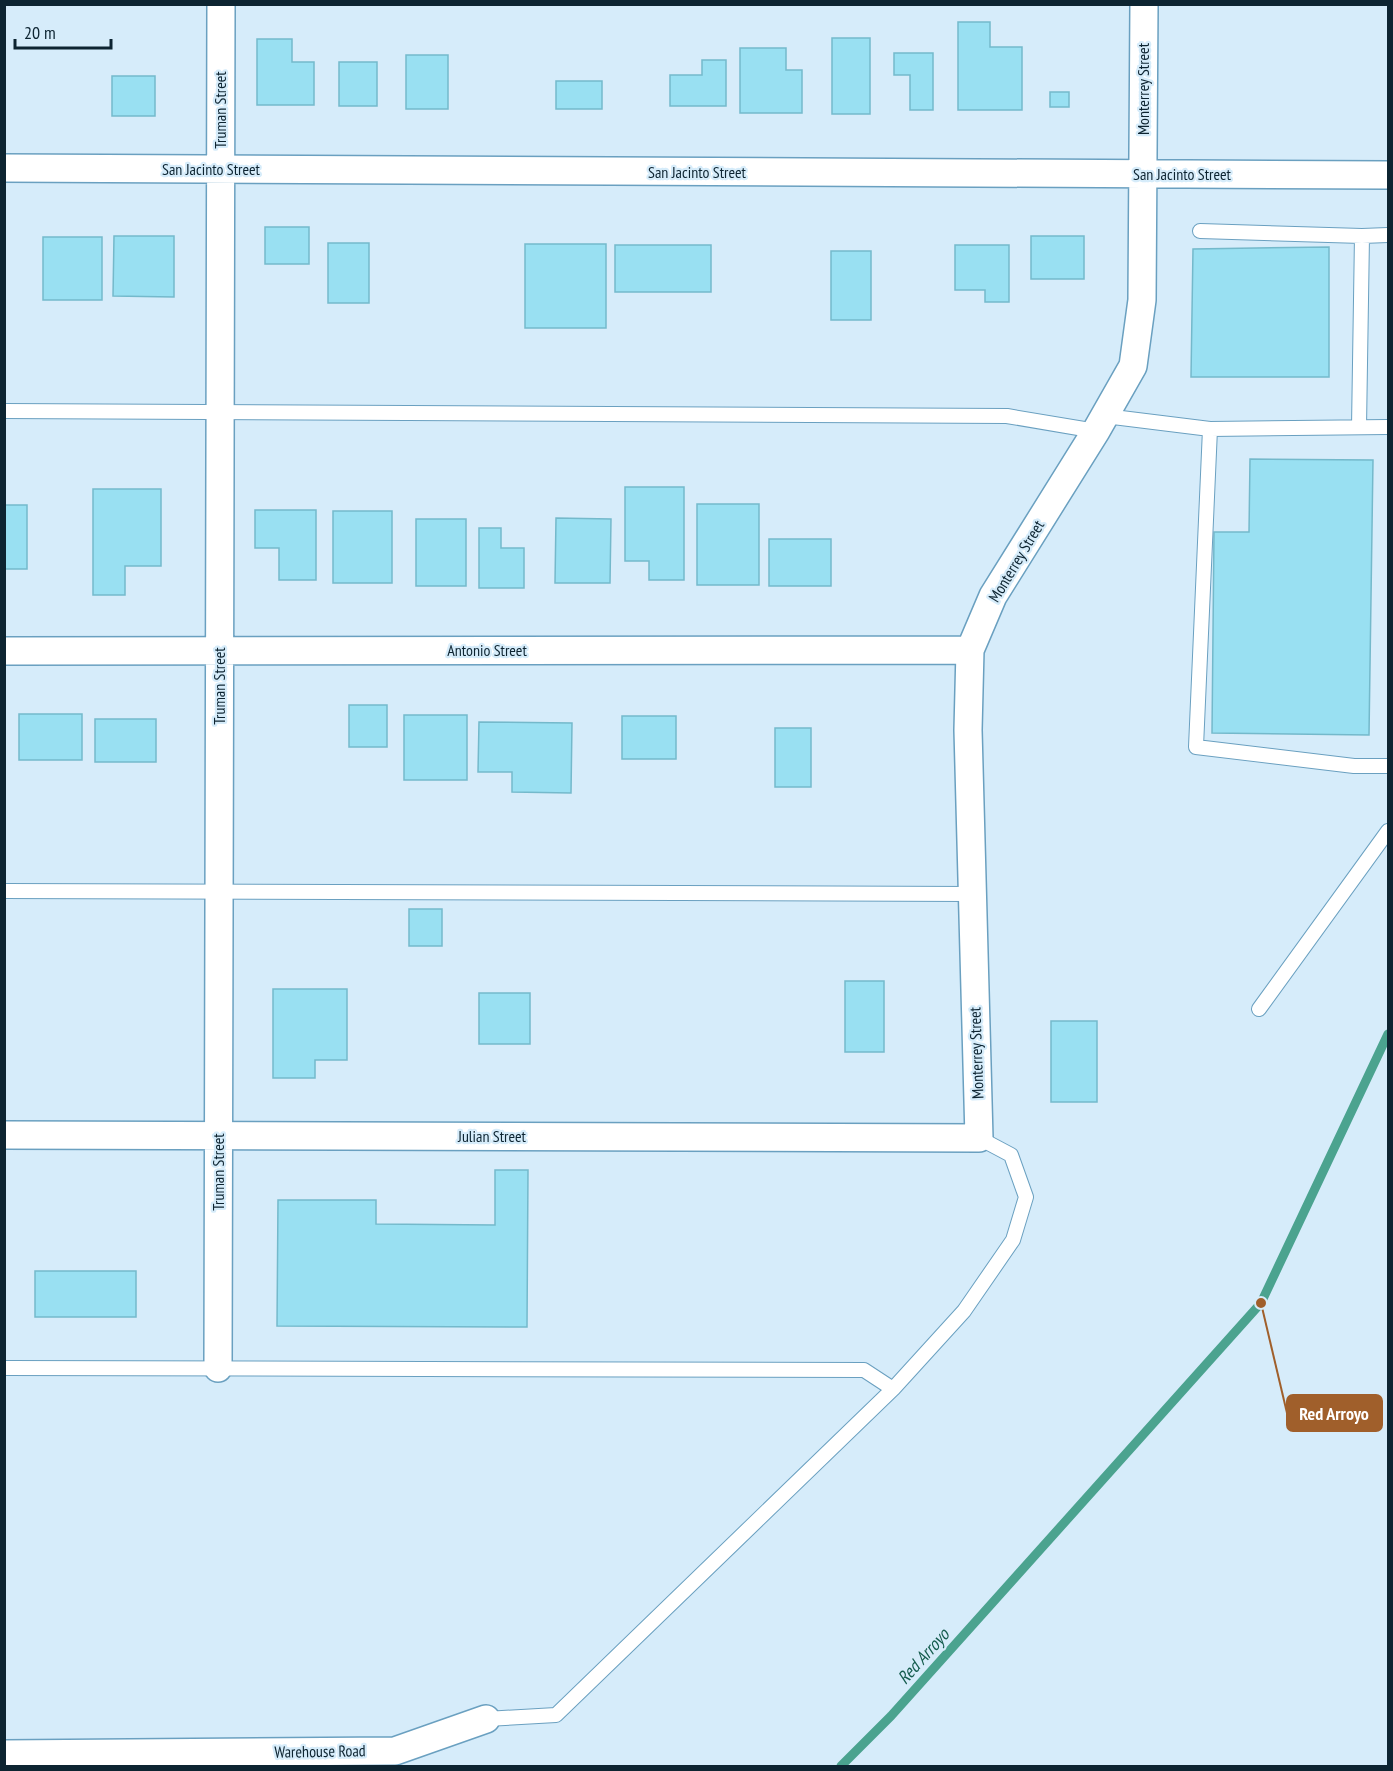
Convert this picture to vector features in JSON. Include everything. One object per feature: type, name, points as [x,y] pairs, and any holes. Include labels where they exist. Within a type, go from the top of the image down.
[{"type":"street","name":"Truman Street","points":[[218,1368],[220,4]]},
{"type":"street","name":"Monterrey Street","points":[[979,1138],[968,730],[970,650],[993,596],[1101,423],[1133,366],[1142,300],[1144,4]]},
{"type":"street","name":"San Jacinto Street","points":[[4,168],[1389,176]]},
{"type":"street","name":"Antonio Street","points":[[4,651],[970,650]]},
{"type":"street","name":"Julian Street","points":[[4,1135],[979,1138]]},
{"type":"street","name":"Warehouse Road","points":[[4,1754],[395,1751],[486,1719]]},
{"type":"lane","points":[[1200,231],[1389,236]]},
{"type":"lane","points":[[1359,427],[1362,236]]},
{"type":"lane","points":[[4,411],[1007,416],[1210,429],[1389,427]]},
{"type":"lane","points":[[1210,429],[1196,747],[1354,766],[1389,766]]},
{"type":"lane","points":[[1259,1009],[1389,831]]},
{"type":"lane","points":[[4,891],[972,894]]},
{"type":"lane","points":[[486,1719],[556,1715],[893,1389],[964,1311],[1013,1240],[1026,1197],[1011,1155],[979,1138]]},
{"type":"lane","points":[[4,1368],[864,1370],[893,1389]]},
{"type":"building","points":[[958,22],[990,22],[990,47],[1022,47],[1022,110],[958,110]]},
{"type":"building","points":[[832,38],[870,38],[870,114],[832,114]]},
{"type":"building","points":[[257,39],[292,39],[292,62],[314,62],[314,105],[257,105]]},
{"type":"building","points":[[740,48],[786,48],[786,70],[802,70],[802,113],[740,113]]},
{"type":"building","points":[[894,53],[933,53],[933,110],[910,110],[910,75],[894,75]]},
{"type":"building","points":[[406,55],[448,55],[448,109],[406,109]]},
{"type":"building","points":[[702,60],[726,60],[726,106],[670,106],[670,75],[702,75]]},
{"type":"building","points":[[339,62],[377,62],[377,106],[339,106]]},
{"type":"building","points":[[112,76],[155,76],[155,116],[112,116]]},
{"type":"building","points":[[556,81],[602,81],[602,109],[556,109]]},
{"type":"building","points":[[1050,92],[1069,92],[1069,107],[1050,107]]},
{"type":"building","points":[[265,227],[309,227],[309,264],[265,264]]},
{"type":"building","points":[[114,236],[174,236],[174,297],[113,296]]},
{"type":"building","points":[[1031,236],[1084,236],[1084,279],[1031,279]]},
{"type":"building","points":[[43,237],[102,237],[102,300],[43,300]]},
{"type":"building","points":[[328,243],[369,243],[369,303],[328,303]]},
{"type":"building","points":[[525,244],[606,244],[606,328],[525,328]]},
{"type":"building","points":[[615,245],[711,245],[711,292],[615,292]]},
{"type":"building","points":[[955,245],[1009,245],[1009,302],[985,302],[985,290],[955,290]]},
{"type":"building","points":[[1329,247],[1329,377],[1191,377],[1193,249]]},
{"type":"building","points":[[831,251],[871,251],[871,320],[831,320]]},
{"type":"building","points":[[1250,459],[1373,460],[1369,735],[1212,733],[1214,532],[1249,532]]},
{"type":"building","points":[[625,487],[684,487],[684,580],[649,580],[649,561],[625,561]]},
{"type":"building","points":[[93,489],[161,489],[161,566],[125,566],[125,595],[93,595]]},
{"type":"building","points":[[697,504],[759,504],[759,585],[697,585]]},
{"type":"building","points":[[4,505],[27,505],[27,569],[4,569]]},
{"type":"building","points":[[255,510],[316,510],[316,580],[279,580],[279,548],[255,548]]},
{"type":"building","points":[[333,511],[392,511],[392,583],[333,583]]},
{"type":"building","points":[[556,518],[611,519],[610,583],[555,583]]},
{"type":"building","points":[[416,519],[466,519],[466,586],[416,586]]},
{"type":"building","points":[[479,528],[501,528],[501,548],[524,548],[524,588],[479,588]]},
{"type":"building","points":[[769,539],[831,539],[831,586],[769,586]]},
{"type":"building","points":[[349,705],[387,705],[387,747],[349,747]]},
{"type":"building","points":[[19,714],[82,714],[82,760],[19,760]]},
{"type":"building","points":[[404,715],[467,715],[467,780],[404,780]]},
{"type":"building","points":[[622,716],[676,716],[676,759],[622,759]]},
{"type":"building","points":[[95,719],[156,719],[156,762],[95,762]]},
{"type":"building","points":[[479,722],[572,723],[571,793],[512,792],[512,772],[478,772]]},
{"type":"building","points":[[775,728],[811,728],[811,787],[775,787]]},
{"type":"building","points":[[409,909],[442,909],[442,946],[409,946]]},
{"type":"building","points":[[845,981],[884,981],[884,1052],[845,1052]]},
{"type":"building","points":[[273,989],[347,989],[347,1060],[315,1060],[315,1078],[273,1078]]},
{"type":"building","points":[[479,993],[530,993],[530,1044],[479,1044]]},
{"type":"building","points":[[1051,1021],[1097,1021],[1097,1102],[1051,1102]]},
{"type":"building","points":[[495,1170],[528,1170],[527,1327],[277,1326],[278,1200],[376,1200],[376,1224],[495,1225]]},
{"type":"building","points":[[35,1271],[136,1271],[136,1317],[35,1317]]},
{"type":"waterway","name":"Red Arroyo","points":[[841,1766],[891,1716],[1261,1303],[1388,1034]]},
{"type":"place","name":"Red Arroyo","points":[[1261,1303]]}]
